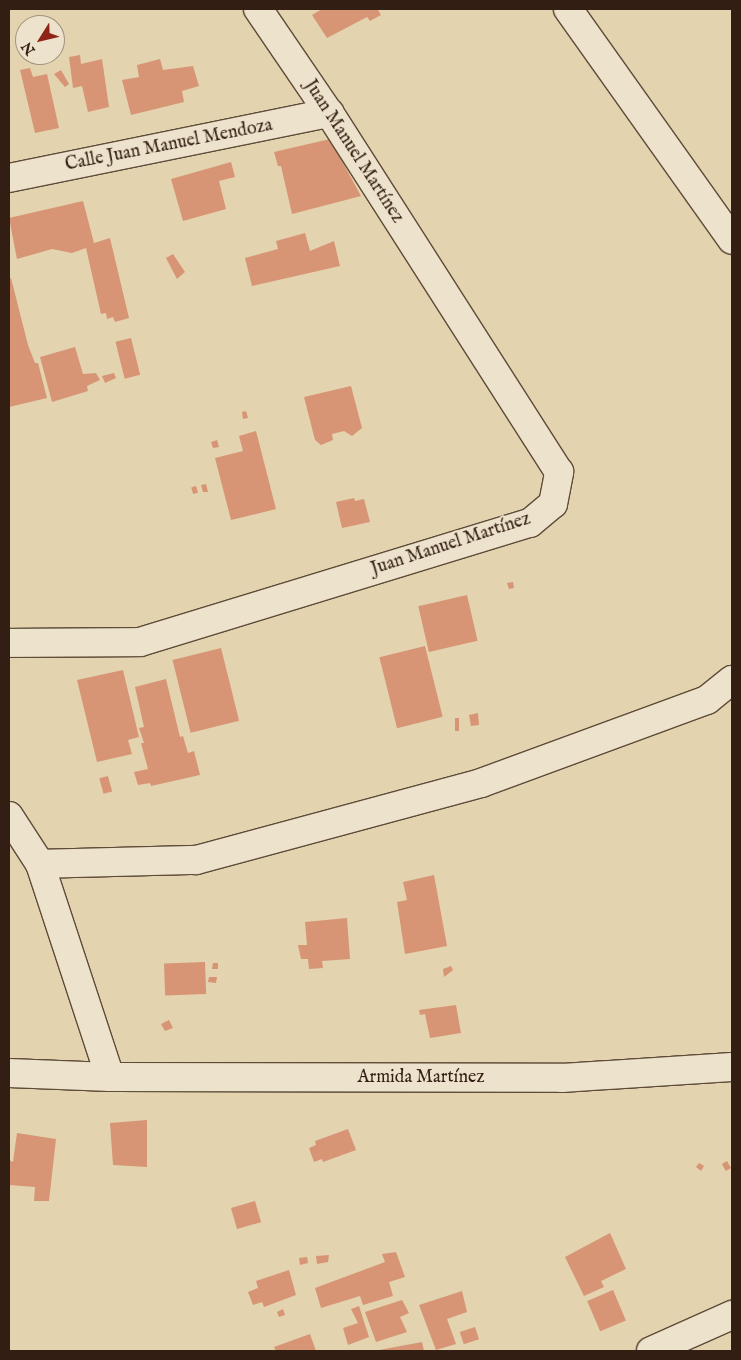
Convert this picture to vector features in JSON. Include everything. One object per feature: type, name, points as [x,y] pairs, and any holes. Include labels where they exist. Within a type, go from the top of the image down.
[{"type":"street","name":"Juan Manuel Martínez","points":[[9,643],[140,642],[530,523],[553,504],[559,472],[329,113],[258,9]]},
{"type":"street","points":[[568,9],[732,240]]},
{"type":"street","name":"Calle Juan Manuel Mendoza","points":[[9,178],[329,113]]},
{"type":"street","points":[[40,864],[196,860],[481,783],[707,700],[732,680]]},
{"type":"street","points":[[9,816],[40,864],[110,1077]]},
{"type":"street","name":"Armida Martínez","points":[[9,1072],[110,1077],[562,1078],[732,1067]]},
{"type":"street","points":[[651,1351],[732,1315]]},
{"type":"building","points":[[322,9],[381,9],[378,10],[381,15],[370,21],[367,17],[327,38],[312,15]]},
{"type":"building","points":[[80,55],[81,64],[102,59],[109,107],[88,112],[82,86],[73,88],[69,57]]},
{"type":"building","points":[[160,59],[163,70],[193,66],[199,86],[182,91],[184,102],[131,115],[122,80],[139,77],[137,65]]},
{"type":"building","points":[[30,68],[33,77],[47,74],[59,128],[35,133],[20,70]]},
{"type":"building","points":[[61,70],[69,84],[65,87],[54,74]]},
{"type":"building","points":[[330,139],[361,196],[292,214],[281,166],[278,166],[274,152]]},
{"type":"building","points":[[231,162],[235,177],[219,181],[226,209],[183,221],[171,179]]},
{"type":"building","points":[[83,201],[94,243],[110,238],[129,318],[115,322],[113,317],[107,319],[106,313],[101,314],[86,248],[72,253],[52,249],[17,259],[9,218]]},
{"type":"building","points":[[305,233],[310,251],[334,241],[340,266],[252,286],[245,258],[278,249],[276,241]]},
{"type":"building","points":[[173,254],[185,272],[177,279],[166,258]]},
{"type":"building","points":[[11,278],[28,345],[35,363],[38,363],[47,398],[9,407],[9,279]]},
{"type":"building","points":[[131,338],[140,375],[125,379],[115,342]]},
{"type":"building","points":[[75,347],[83,374],[96,373],[100,380],[87,386],[88,391],[52,402],[40,357]]},
{"type":"building","points":[[114,373],[116,378],[105,383],[102,376]]},
{"type":"building","points":[[351,386],[362,428],[352,436],[344,431],[332,434],[333,440],[321,445],[315,440],[304,397]]},
{"type":"building","points":[[246,411],[248,418],[243,419],[242,412]]},
{"type":"building","points":[[256,431],[276,509],[231,520],[215,458],[243,451],[239,436]]},
{"type":"building","points":[[217,440],[219,447],[213,448],[211,442]]},
{"type":"building","points":[[206,484],[208,492],[203,492],[201,485]]},
{"type":"building","points":[[196,486],[198,493],[193,494],[191,487]]},
{"type":"building","points":[[354,498],[355,501],[364,499],[370,522],[342,528],[336,502]]},
{"type":"building","points":[[513,582],[514,588],[509,589],[507,583]]},
{"type":"building","points":[[467,595],[478,641],[429,652],[418,606]]},
{"type":"building","points":[[425,646],[443,717],[397,728],[379,657]]},
{"type":"building","points":[[221,648],[239,721],[191,733],[172,660]]},
{"type":"building","points":[[123,670],[139,737],[128,740],[132,754],[97,762],[77,680]]},
{"type":"building","points":[[166,679],[180,737],[183,736],[188,753],[194,751],[200,775],[151,786],[150,783],[138,785],[134,772],[148,769],[141,743],[144,743],[139,728],[144,727],[135,687]]},
{"type":"building","points":[[478,713],[479,725],[471,726],[469,715]]},
{"type":"building","points":[[455,718],[459,718],[459,731],[455,731]]},
{"type":"building","points":[[108,776],[112,791],[103,794],[99,778]]},
{"type":"building","points":[[434,875],[447,946],[405,954],[397,902],[407,900],[403,882]]},
{"type":"building","points":[[347,918],[350,959],[322,961],[323,968],[309,969],[308,959],[301,959],[298,945],[307,945],[305,922]]},
{"type":"building","points":[[205,962],[206,994],[165,995],[164,963]]},
{"type":"building","points":[[213,963],[218,963],[218,969],[212,969]]},
{"type":"building","points":[[451,966],[453,970],[444,977],[443,969]]},
{"type":"building","points":[[209,977],[217,977],[216,983],[208,982]]},
{"type":"building","points":[[456,1005],[461,1033],[430,1038],[425,1014],[420,1015],[419,1010]]},
{"type":"building","points":[[169,1020],[173,1028],[165,1031],[161,1024]]},
{"type":"building","points":[[147,1120],[147,1167],[113,1165],[110,1123]]},
{"type":"building","points":[[348,1129],[356,1150],[323,1162],[322,1159],[314,1162],[309,1148],[316,1145],[315,1141]]},
{"type":"building","points":[[17,1133],[56,1139],[49,1201],[34,1201],[35,1187],[9,1185],[9,1160],[13,1162]]},
{"type":"building","points":[[727,1161],[731,1168],[726,1171],[722,1164]]},
{"type":"building","points":[[699,1163],[704,1166],[701,1171],[696,1167]]},
{"type":"building","points":[[255,1201],[261,1222],[237,1229],[231,1208]]},
{"type":"building","points":[[610,1233],[626,1269],[601,1281],[604,1287],[584,1296],[565,1257]]},
{"type":"building","points":[[396,1252],[405,1277],[389,1282],[393,1296],[363,1305],[360,1296],[321,1308],[315,1288],[385,1262],[382,1254]]},
{"type":"building","points":[[329,1255],[328,1262],[317,1264],[316,1256]]},
{"type":"building","points":[[307,1257],[308,1263],[300,1265],[299,1258]]},
{"type":"building","points":[[289,1270],[296,1295],[264,1307],[262,1302],[253,1305],[248,1292],[258,1288],[256,1281]]},
{"type":"building","points":[[613,1290],[626,1320],[600,1331],[587,1301]]},
{"type":"building","points":[[462,1291],[467,1312],[447,1319],[456,1344],[436,1350],[419,1305]]},
{"type":"building","points":[[402,1300],[409,1313],[400,1317],[407,1332],[376,1342],[365,1312]]},
{"type":"building","points":[[359,1306],[369,1337],[348,1345],[343,1328],[358,1323],[351,1309]]},
{"type":"building","points":[[283,1309],[285,1315],[279,1317],[277,1312]]},
{"type":"building","points":[[475,1327],[479,1339],[464,1344],[460,1332]]},
{"type":"building","points":[[310,1334],[316,1351],[276,1351],[274,1347]]},
{"type":"building","points":[[422,1342],[424,1351],[379,1351],[379,1350]]}]
